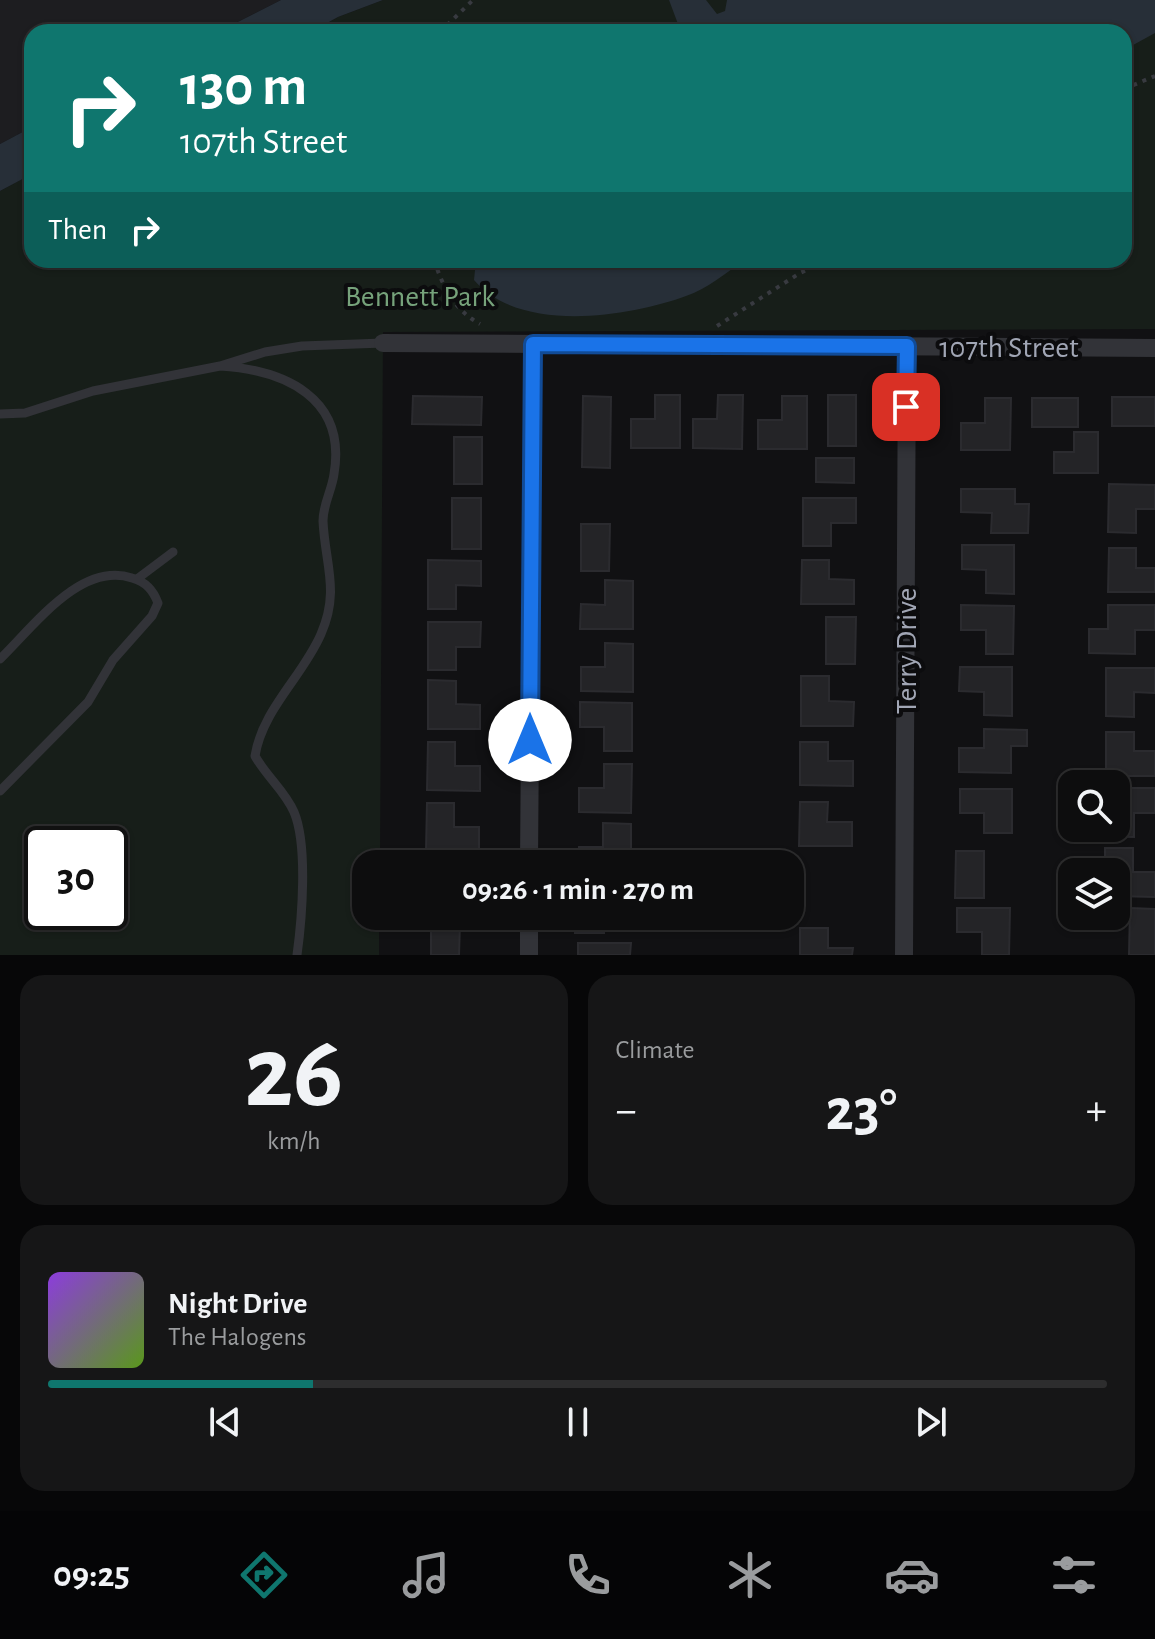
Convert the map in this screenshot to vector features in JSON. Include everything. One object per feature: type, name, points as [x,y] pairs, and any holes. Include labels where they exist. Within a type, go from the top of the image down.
[{"type":"street","name":"107th Street","points":[[383,343],[1155,348]]},
{"type":"street","points":[[525,344],[529,850]]},
{"type":"street","name":"Terry Drive","points":[[904,955],[907,346]]},
{"type":"street","points":[[529,930],[529,955]]},
{"type":"lane","points":[[0,414],[25,413],[93,391],[220,366],[265,352],[302,346],[383,343]]},
{"type":"lane","points":[[220,366],[273,373],[292,383],[312,397],[326,413],[334,429],[334,475],[323,519],[333,586],[332,604],[321,635],[262,729],[255,756],[287,798],[299,827],[301,924],[297,955]]},
{"type":"lane","points":[[137,579],[173,552]]},
{"type":"lane","points":[[0,659],[74,588],[92,577],[120,574],[137,579],[154,592],[158,603],[152,616],[113,660],[88,702],[0,791]]},
{"type":"path","points":[[448,24],[473,0]]},
{"type":"path","points":[[1132,86],[1155,76]]},
{"type":"path","points":[[437,268],[444,291],[468,317],[525,344]]},
{"type":"path","points":[[688,345],[811,268]]},
{"type":"shaded area","points":[[0,0],[281,0],[234,24],[24,24],[24,131],[0,144]]},
{"type":"shaded area","points":[[281,0],[383,0],[325,24],[234,24]]},
{"type":"shaded area","points":[[669,0],[706,0],[717,14],[725,11],[727,0],[1155,0],[1155,33],[1132,46],[1132,24],[678,24]]},
{"type":"shaded area","points":[[24,131],[24,178],[0,191],[0,144]]},
{"type":"shaded area","points":[[475,268],[733,268],[694,293],[662,304],[576,316],[518,308],[494,297],[474,280]]},
{"type":"green space","name":"Bennett Park","points":[[383,0],[1155,0],[1155,329],[383,332],[380,850],[352,850],[352,930],[379,930],[379,955],[0,955],[0,191],[24,178],[24,268],[1132,268],[1132,24],[325,24]]},
{"type":"building","points":[[655,395],[680,395],[680,448],[631,448],[631,419],[655,419]]},
{"type":"building","points":[[718,395],[743,395],[742,449],[693,448],[693,419],[717,419]]},
{"type":"building","points":[[828,395],[856,395],[856,446],[828,446]]},
{"type":"building","points":[[413,396],[482,397],[481,425],[412,424]]},
{"type":"building","points":[[583,396],[611,397],[610,468],[582,467]]},
{"type":"building","points":[[782,396],[807,396],[807,449],[758,449],[758,420],[782,420]]},
{"type":"building","points":[[1112,397],[1155,397],[1155,426],[1112,426]]},
{"type":"building","points":[[985,398],[1011,398],[1010,450],[961,450],[961,423],[985,423]]},
{"type":"building","points":[[1032,398],[1078,398],[1078,427],[1032,427]]},
{"type":"building","points":[[1074,432],[1098,432],[1098,473],[1054,473],[1054,452],[1074,452]]},
{"type":"building","points":[[454,437],[482,437],[482,484],[454,484]]},
{"type":"building","points":[[816,458],[854,458],[854,483],[816,482]]},
{"type":"building","points":[[1109,484],[1155,485],[1155,509],[1136,509],[1136,533],[1108,532]]},
{"type":"building","points":[[961,489],[1015,489],[1015,504],[1029,504],[1028,533],[991,533],[992,513],[961,512]]},
{"type":"building","points":[[452,498],[481,498],[481,549],[452,549]]},
{"type":"building","points":[[803,498],[856,498],[856,523],[831,523],[831,546],[803,546]]},
{"type":"building","points":[[581,524],[610,524],[609,571],[581,571]]},
{"type":"building","points":[[962,545],[1014,545],[1014,594],[986,593],[986,570],[962,569]]},
{"type":"building","points":[[1109,548],[1136,548],[1136,568],[1155,568],[1155,592],[1108,592]]},
{"type":"building","points":[[428,560],[481,561],[481,586],[456,585],[456,609],[428,609]]},
{"type":"building","points":[[802,560],[829,560],[829,579],[854,580],[854,604],[801,604]]},
{"type":"building","points":[[605,580],[633,581],[633,629],[580,629],[581,604],[605,605]]},
{"type":"building","points":[[961,605],[1014,606],[1013,654],[986,654],[986,630],[961,630]]},
{"type":"building","points":[[1108,605],[1155,605],[1155,630],[1135,630],[1135,654],[1089,653],[1089,629],[1108,629]]},
{"type":"building","points":[[826,617],[856,617],[855,664],[826,664]]},
{"type":"building","points":[[428,622],[481,622],[480,647],[456,647],[456,670],[428,670]]},
{"type":"building","points":[[605,643],[633,644],[633,692],[581,691],[581,667],[605,667]]},
{"type":"building","points":[[960,667],[1012,667],[1012,716],[984,715],[984,692],[959,691]]},
{"type":"building","points":[[1106,668],[1155,668],[1155,693],[1134,692],[1134,717],[1106,716]]},
{"type":"building","points":[[801,676],[829,676],[829,701],[854,702],[853,726],[801,726]]},
{"type":"building","points":[[428,680],[456,681],[456,704],[480,705],[480,729],[428,729]]},
{"type":"building","points":[[580,702],[632,703],[632,751],[604,751],[604,727],[580,727]]},
{"type":"building","points":[[984,729],[1027,730],[1027,746],[1011,746],[1011,773],[959,772],[959,748],[984,748]]},
{"type":"building","points":[[1106,732],[1134,732],[1134,751],[1155,751],[1155,776],[1130,776],[1130,770],[1106,770]]},
{"type":"building","points":[[428,742],[455,742],[455,766],[480,766],[480,791],[427,790]]},
{"type":"building","points":[[800,742],[828,742],[828,761],[853,761],[853,786],[800,785]]},
{"type":"building","points":[[604,764],[632,764],[631,813],[579,812],[579,788],[604,788]]},
{"type":"building","points":[[1130,788],[1155,788],[1155,813],[1134,813],[1134,837],[1130,837]]},
{"type":"building","points":[[960,789],[1012,789],[1012,833],[984,833],[984,813],[960,813]]},
{"type":"building","points":[[800,802],[828,802],[827,822],[852,822],[852,846],[799,846]]},
{"type":"building","points":[[427,803],[454,803],[454,827],[479,827],[479,850],[426,850]]},
{"type":"building","points":[[603,823],[631,824],[631,850],[579,850],[579,847],[603,847]]},
{"type":"building","points":[[1105,848],[1133,848],[1133,872],[1155,872],[1155,897],[1130,896],[1130,858],[1105,858]]},
{"type":"building","points":[[956,851],[984,851],[984,898],[955,898]]},
{"type":"building","points":[[957,908],[1010,908],[1009,955],[982,955],[982,932],[957,932]]},
{"type":"building","points":[[1130,908],[1155,909],[1155,955],[1129,955]]},
{"type":"building","points":[[804,928],[828,928],[828,948],[853,948],[852,955],[800,955],[800,930]]},
{"type":"building","points":[[431,930],[460,930],[459,955],[431,955]]},
{"type":"building","points":[[575,930],[604,930],[604,933],[575,933]]},
{"type":"building","points":[[578,943],[631,943],[630,955],[578,955]]},
{"type":"route","points":[[530,740],[533,344],[907,346],[906,407]]}]
